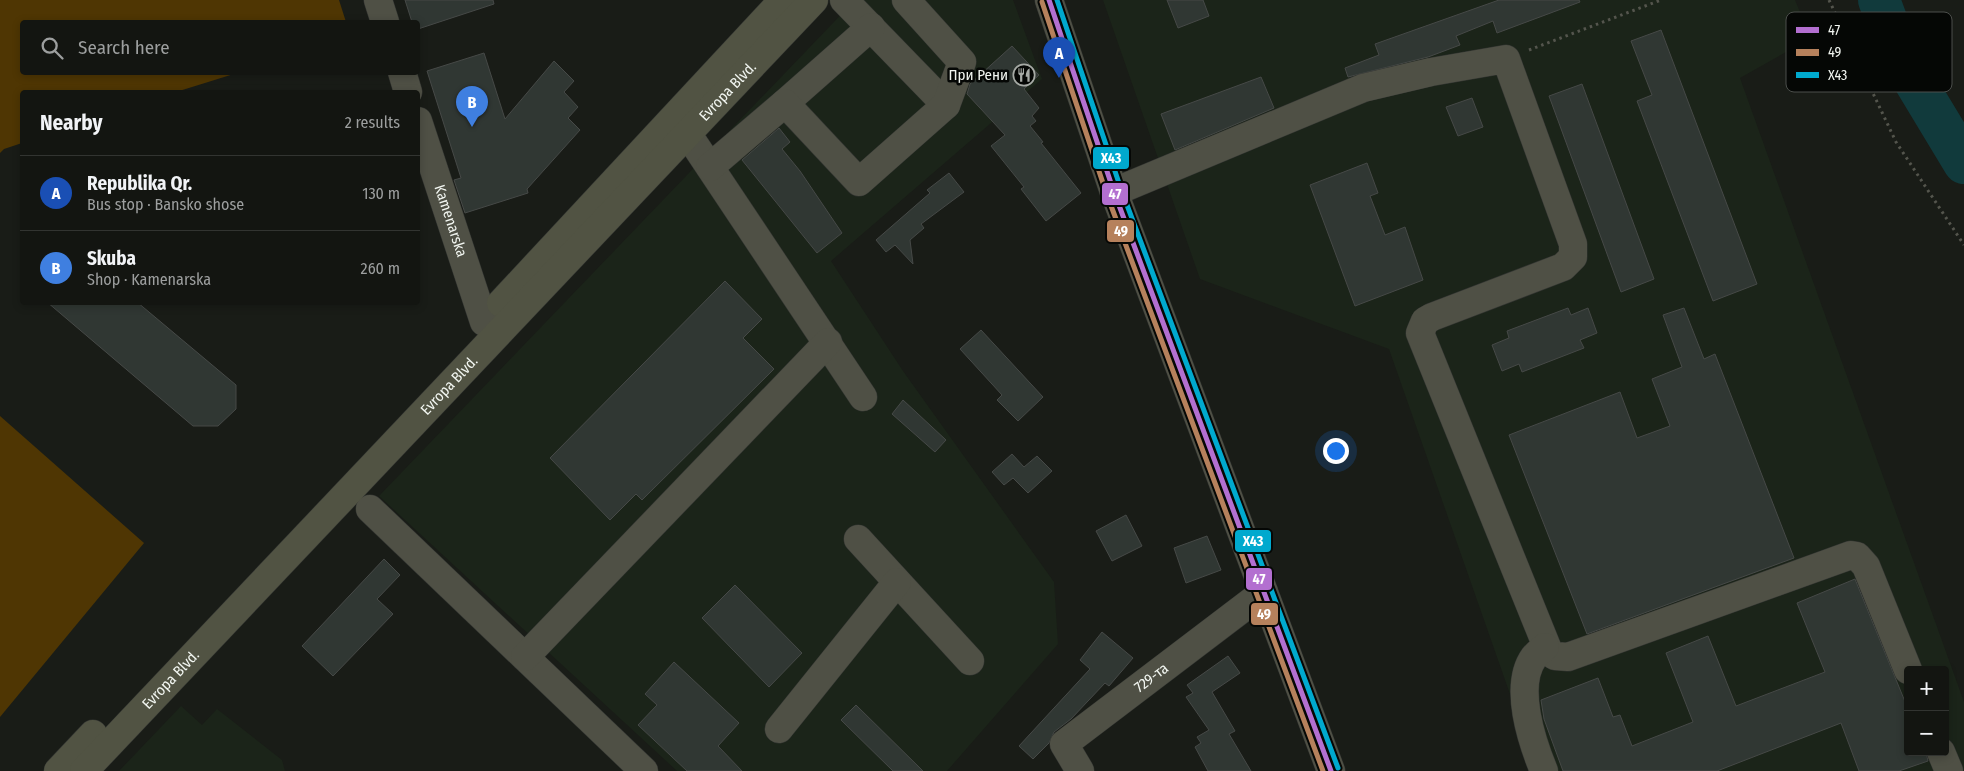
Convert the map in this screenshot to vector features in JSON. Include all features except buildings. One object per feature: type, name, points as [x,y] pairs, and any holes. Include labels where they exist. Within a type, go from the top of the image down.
[{"type":"main road","name":"Evropa Blvd.","points":[[58,771],[484,322],[782,0]]},
{"type":"main road","name":"Evropa Blvd.","points":[[84,771],[814,0]]},
{"type":"street","points":[[378,0],[384,20]]},
{"type":"street","points":[[844,0],[946,105]]},
{"type":"street","points":[[785,103],[858,182],[946,105],[962,62],[906,0]]},
{"type":"street","points":[[1049,0],[1114,192],[1331,771]]},
{"type":"street","points":[[710,167],[871,27]]},
{"type":"street","points":[[1114,192],[1363,88],[1431,72],[1506,59],[1573,244],[1573,257],[1563,266],[1432,317],[1426,321],[1420,333],[1545,647],[1554,656],[1568,657],[1850,555],[1857,556],[1866,566],[1906,666]]},
{"type":"street","points":[[403,75],[407,90]]},
{"type":"street","name":"Kamenarska","points":[[420,126],[484,322]]},
{"type":"street","points":[[687,133],[864,397]]},
{"type":"street","points":[[526,657],[828,342]]},
{"type":"street","points":[[370,508],[644,771]]},
{"type":"street","points":[[858,539],[970,661]]},
{"type":"street","points":[[779,729],[897,582]]},
{"type":"street","name":"729-та","points":[[1080,771],[1064,744],[1264,592]]},
{"type":"street","points":[[1544,771],[1535,748],[1524,693],[1527,675],[1534,658],[1545,647]]},
{"type":"street","points":[[1943,756],[1949,771]]},
{"type":"path","points":[[1506,59],[1662,0]]},
{"type":"path","points":[[1829,0],[1835,12]]},
{"type":"path","points":[[1872,92],[1896,142],[1964,244]]},
{"type":"shaded area","points":[[0,0],[339,0],[345,20],[20,20],[20,75],[231,75],[182,90],[20,90],[20,144],[4,149],[0,153]]},
{"type":"shaded area","points":[[855,0],[1013,0],[1042,79],[831,261],[903,371],[1054,582],[1058,644],[947,771],[677,771],[379,496]]},
{"type":"shaded area","points":[[1103,0],[1795,0],[1800,12],[1786,12],[1786,52],[1740,78],[1964,702],[1964,771],[1537,771],[1389,349],[1200,279]]},
{"type":"shaded area","points":[[0,416],[144,543],[0,717]]},
{"type":"shaded area","points":[[181,706],[202,725],[217,709],[282,760],[285,771],[119,771]]},
{"type":"waterway","points":[[1879,0],[1883,12]]},
{"type":"waterway","points":[[1921,92],[1964,163]]},
{"type":"transit line","name":"47","points":[[1049,0],[1114,192],[1331,771]]},
{"type":"transit line","name":"X43","points":[[1057,0],[1121,189],[1338,768]]},
{"type":"transit line","name":"49","points":[[1042,2],[1107,195],[1323,771]]},
{"type":"place","name":"При Рени","points":[[1024,75]]},
{"type":"place","name":"Republika Qr.","points":[[1059,78]]},
{"type":"place","name":"Skuba","points":[[472,127]]}]
